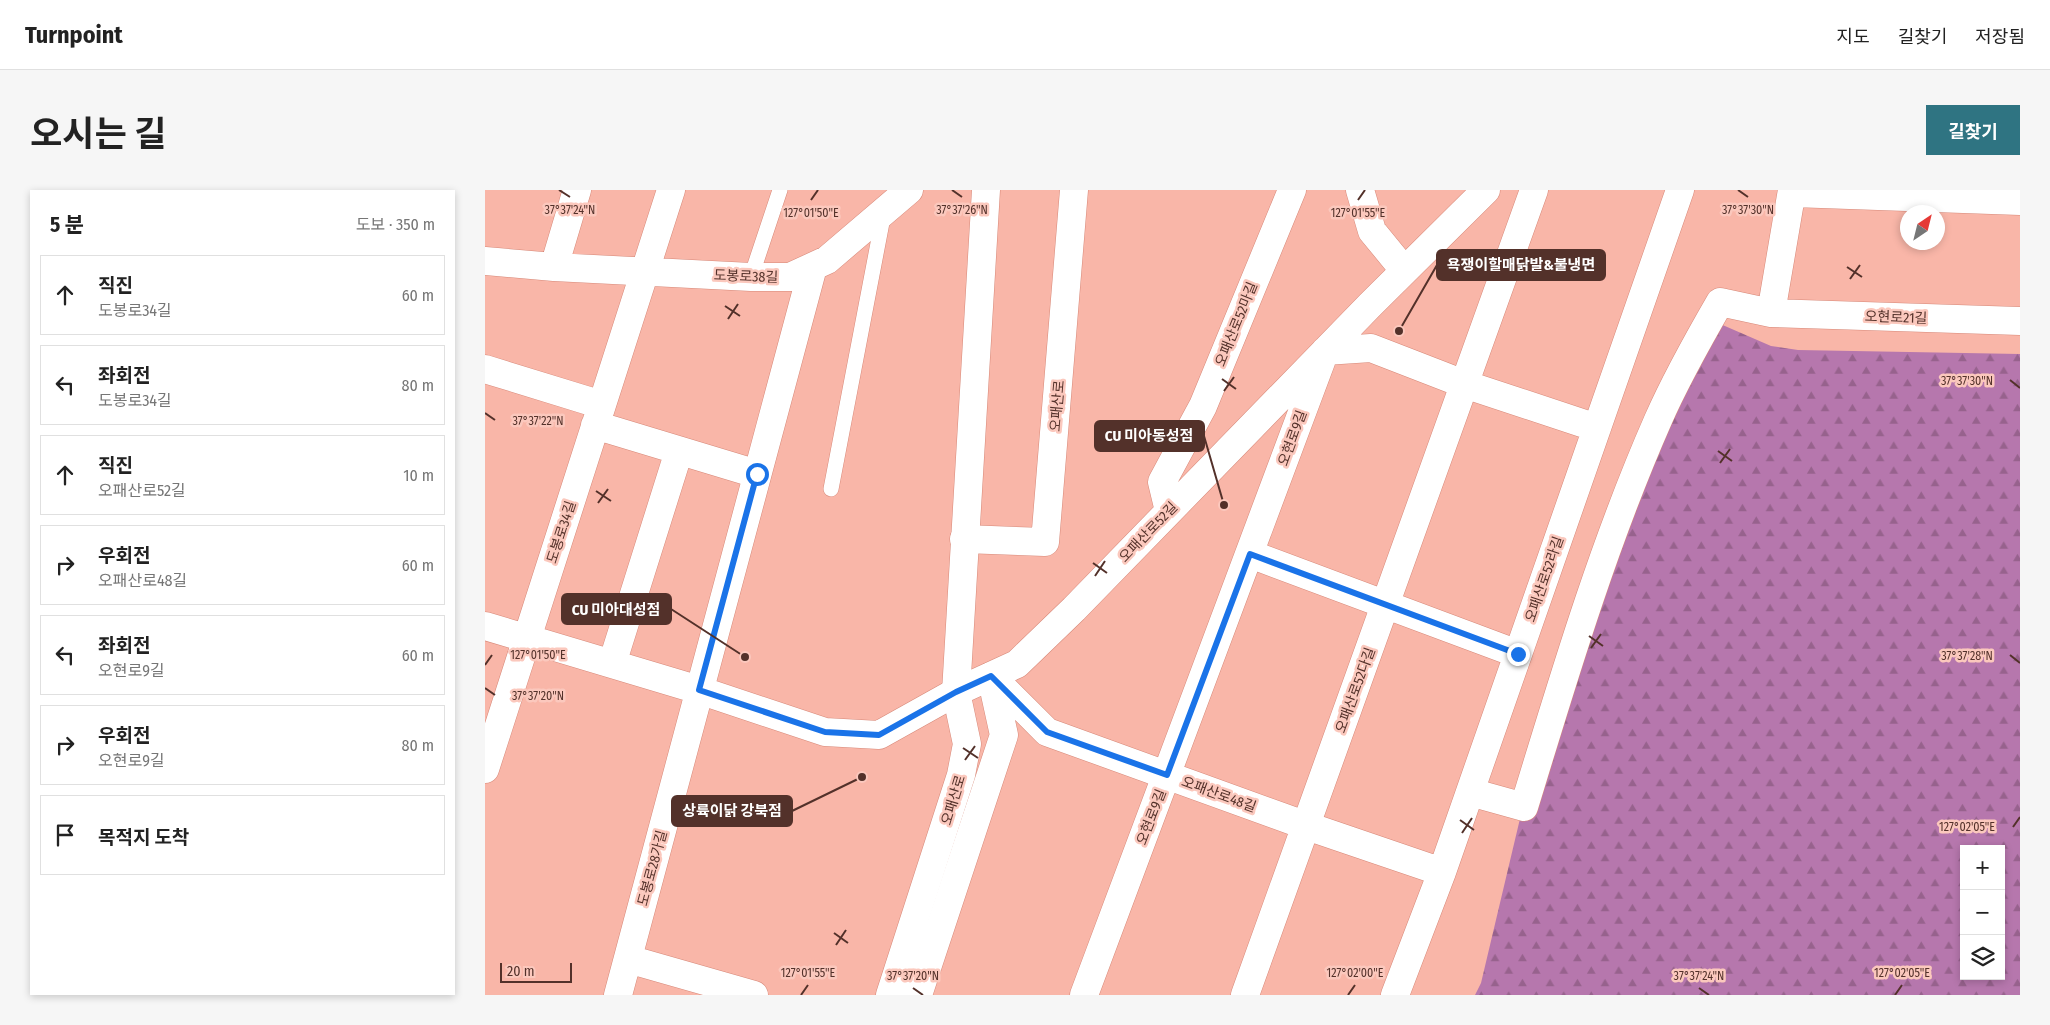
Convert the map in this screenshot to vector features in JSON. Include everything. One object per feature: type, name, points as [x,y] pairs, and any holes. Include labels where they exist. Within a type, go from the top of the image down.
[{"type":"street","points":[[554,267],[577,190]]},
{"type":"street","points":[[645,271],[671,190]]},
{"type":"street","name":"도봉로38길","points":[[485,261],[554,267],[751,277],[789,277],[827,260],[909,190]]},
{"type":"street","name":"오패산로","points":[[890,995],[961,775],[967,744],[956,692],[986,190]]},
{"type":"street","name":"오패산로","points":[[964,539],[1045,542],[1074,190]]},
{"type":"street","name":"오패산로52마길","points":[[1169,511],[1162,482],[1203,406],[1292,190]]},
{"type":"street","points":[[1360,190],[1372,231],[1404,270]]},
{"type":"street","name":"오패산로52길","points":[[956,692],[1017,664],[1404,270],[1486,190]]},
{"type":"street","name":"오패산로52다길","points":[[1245,995],[1534,190]]},
{"type":"street","name":"오패산로52라길","points":[[1395,995],[1442,872],[1680,190]]},
{"type":"street","points":[[1771,313],[1792,191],[2020,201]]},
{"type":"street","points":[[699,690],[813,267]]},
{"type":"street","name":"도봉로34길","points":[[485,769],[645,271]]},
{"type":"street","name":"오현로21길","points":[[1470,792],[1524,807],[1577,633],[1619,514],[1659,419],[1691,353],[1720,302],[1771,313],[2020,322]]},
{"type":"street","points":[[1325,351],[1371,348],[1464,384],[1597,428]]},
{"type":"street","name":"오현로9길","points":[[1084,995],[1325,351]]},
{"type":"street","points":[[485,369],[598,415],[679,451],[757,474]]},
{"type":"street","points":[[612,664],[679,451]]},
{"type":"street","points":[[1250,554],[1385,606],[1518,654]]},
{"type":"street","points":[[485,626],[699,690],[825,732],[879,735],[956,692]]},
{"type":"street","points":[[918,995],[1005,735],[991,676]]},
{"type":"street","name":"오패산로48길","points":[[991,676],[1047,732],[1307,826],[1442,872]]},
{"type":"street","name":"도봉로28가길","points":[[618,995],[699,690]]},
{"type":"street","points":[[628,960],[754,995]]},
{"type":"lane","points":[[751,277],[780,190]]},
{"type":"lane","points":[[831,489],[884,211]]},
{"type":"green space","points":[[1718,323],[1771,346],[1798,350],[2020,354],[2020,995],[1475,995],[1481,983],[1523,806],[1600,571]]},
{"type":"place","name":"욕쟁이할매닭발&불냉면","points":[[1399,331]]},
{"type":"place","name":"CU 미아동성점","points":[[1224,505]]},
{"type":"place","name":"CU 미아대성점","points":[[745,657]]},
{"type":"place","name":"상륙이닭 강북점","points":[[862,777]]},
{"type":"route","points":[[757,474],[699,690],[825,732],[879,735],[956,692],[991,676],[1047,732],[1167,775],[1250,554],[1385,606],[1518,654]]}]
